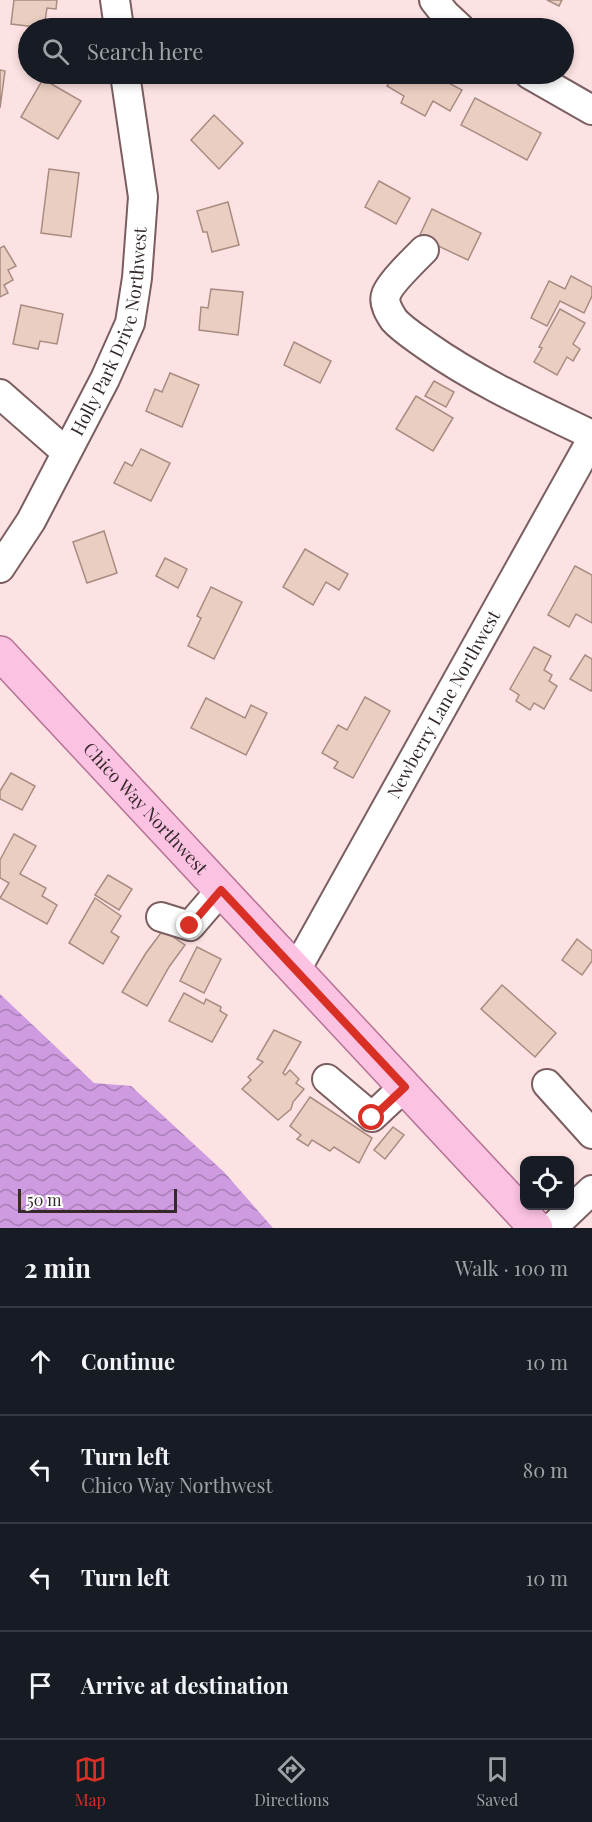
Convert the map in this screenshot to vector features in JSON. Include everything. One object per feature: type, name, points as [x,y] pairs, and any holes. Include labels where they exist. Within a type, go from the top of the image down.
[{"type":"main road","name":"Chico Way Northwest","points":[[0,653],[536,1228]]},
{"type":"street","points":[[115,0],[118,18]]},
{"type":"street","points":[[434,0],[449,18]]},
{"type":"street","name":"Holly Park Drive Northwest","points":[[0,568],[31,521],[105,379],[130,323],[137,278],[143,197],[126,84]]},
{"type":"street","points":[[546,84],[592,110]]},
{"type":"street","points":[[424,249],[399,276],[386,295],[386,305],[394,320],[441,356],[592,437]]},
{"type":"street","points":[[0,394],[66,452]]},
{"type":"street","name":"Newberry Lane Northwest","points":[[296,970],[592,437]]},
{"type":"street","points":[[161,918],[190,926],[221,890]]},
{"type":"street","points":[[327,1079],[372,1118],[405,1087]]},
{"type":"street","points":[[547,1084],[592,1134]]},
{"type":"street","points":[[552,1228],[592,1190]]},
{"type":"water","points":[[0,994],[94,1083],[131,1086],[224,1172],[273,1228],[0,1228]]},
{"type":"building","points":[[14,0],[57,0],[56,9],[47,8],[46,18],[18,18],[18,25],[11,24]]},
{"type":"building","points":[[547,0],[562,0],[559,6]]},
{"type":"building","points":[[0,70],[5,71],[0,108]]},
{"type":"building","points":[[40,84],[52,84],[81,101],[58,139],[21,117]]},
{"type":"building","points":[[388,84],[451,84],[462,90],[450,111],[433,101],[425,116],[401,103],[404,96],[387,86]]},
{"type":"building","points":[[475,98],[541,133],[527,160],[461,125]]},
{"type":"building","points":[[214,115],[243,143],[219,169],[191,140]]},
{"type":"building","points":[[49,169],[79,173],[71,237],[41,233]]},
{"type":"building","points":[[379,181],[410,198],[396,224],[365,207]]},
{"type":"building","points":[[228,202],[239,245],[212,252],[207,232],[203,232],[197,211]]},
{"type":"building","points":[[432,209],[481,233],[468,260],[419,237]]},
{"type":"building","points":[[4,246],[16,266],[8,270],[13,280],[4,285],[8,293],[0,297],[0,248]]},
{"type":"building","points":[[571,276],[592,287],[592,296],[584,313],[560,301],[547,326],[531,318],[549,281],[565,289]]},
{"type":"building","points":[[211,289],[243,292],[238,335],[199,330],[201,307],[208,308]]},
{"type":"building","points":[[21,305],[63,314],[57,344],[40,341],[38,349],[13,344]]},
{"type":"building","points":[[560,309],[585,323],[573,344],[580,349],[573,361],[567,357],[557,375],[534,362],[542,348],[539,347]]},
{"type":"building","points":[[294,342],[331,361],[320,383],[284,365]]},
{"type":"building","points":[[170,373],[199,385],[182,427],[146,411],[155,389],[162,392]]},
{"type":"building","points":[[434,381],[454,392],[446,407],[425,396]]},
{"type":"building","points":[[416,396],[453,418],[433,451],[396,429]]},
{"type":"building","points":[[141,449],[170,463],[151,501],[114,483],[125,462],[132,466]]},
{"type":"building","points":[[104,531],[117,573],[87,583],[73,542]]},
{"type":"building","points":[[305,549],[348,574],[339,590],[326,582],[313,605],[283,587]]},
{"type":"building","points":[[165,558],[187,569],[178,588],[156,576]]},
{"type":"building","points":[[575,566],[592,575],[592,623],[576,614],[569,627],[548,615]]},
{"type":"building","points":[[211,587],[242,602],[214,659],[188,646],[201,618],[197,616]]},
{"type":"building","points":[[534,647],[551,656],[544,670],[552,675],[549,681],[557,686],[544,709],[534,703],[530,710],[516,701],[519,695],[510,689]]},
{"type":"building","points":[[585,655],[592,659],[591,691],[570,679]]},
{"type":"building","points":[[365,697],[390,711],[353,778],[334,768],[338,762],[322,753],[338,725],[347,730]]},
{"type":"building","points":[[206,698],[245,718],[251,705],[267,713],[246,755],[191,728]]},
{"type":"building","points":[[11,773],[35,786],[22,810],[0,799],[0,791]]},
{"type":"building","points":[[14,834],[36,846],[20,874],[46,888],[42,896],[57,905],[47,924],[0,898],[9,883],[0,878],[0,860]]},
{"type":"building","points":[[108,875],[132,889],[119,910],[95,895]]},
{"type":"building","points":[[95,898],[121,916],[111,932],[119,937],[103,964],[69,943]]},
{"type":"building","points":[[163,930],[185,945],[169,967],[147,1006],[122,992]]},
{"type":"building","points":[[577,939],[592,951],[592,961],[582,975],[562,960]]},
{"type":"building","points":[[197,947],[221,959],[204,993],[180,981]]},
{"type":"building","points":[[502,985],[556,1033],[535,1057],[481,1009]]},
{"type":"building","points":[[184,993],[204,1004],[206,999],[221,1007],[220,1011],[227,1015],[212,1042],[169,1021]]},
{"type":"building","points":[[274,1030],[301,1042],[283,1073],[285,1075],[290,1070],[299,1079],[296,1083],[304,1089],[293,1102],[291,1109],[278,1120],[242,1089],[251,1080],[248,1077],[263,1062],[257,1059]]},
{"type":"building","points":[[310,1097],[372,1138],[359,1163],[334,1147],[330,1151],[312,1140],[308,1146],[297,1139],[301,1135],[290,1126]]},
{"type":"building","points":[[393,1127],[404,1135],[385,1159],[374,1150]]},
{"type":"route","points":[[190,926],[221,890],[405,1087],[372,1118]]}]
